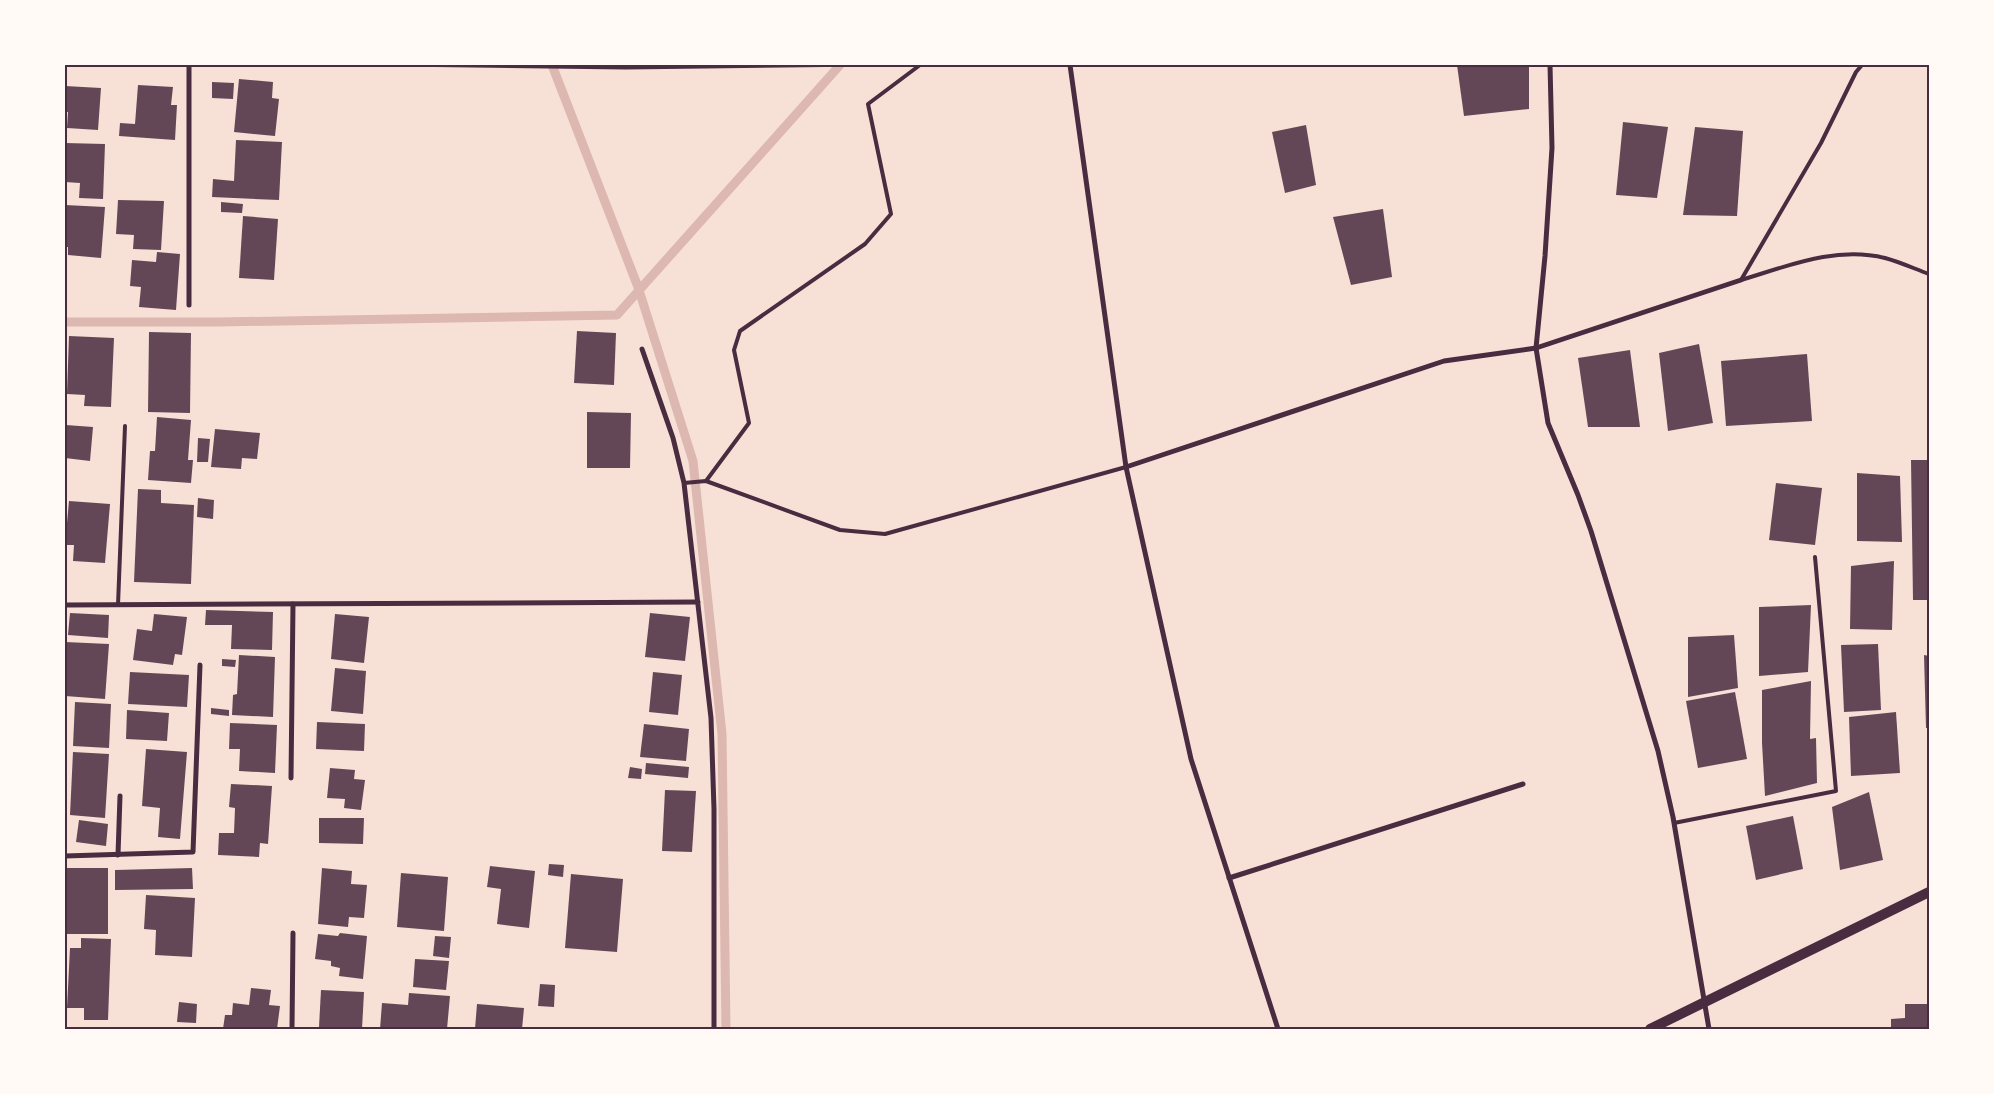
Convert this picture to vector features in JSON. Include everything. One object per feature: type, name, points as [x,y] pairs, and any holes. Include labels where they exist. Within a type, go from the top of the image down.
[{"type":"main road","points":[[1650,1029],[1929,892]]},
{"type":"street","points":[[189,65],[189,305]]},
{"type":"street","points":[[1070,65],[1126,467],[1191,759],[1278,1029]]},
{"type":"street","points":[[1550,65],[1552,148],[1545,256],[1536,348],[1548,423],[1591,531],[1658,751],[1674,823],[1709,1029]]},
{"type":"street","points":[[1126,467],[1444,361],[1536,348],[1741,280]]},
{"type":"street","points":[[642,349],[673,438],[684,483],[698,602],[711,727],[714,809],[714,1029]]},
{"type":"street","points":[[65,605],[698,602]]},
{"type":"street","points":[[291,778],[293,604]]},
{"type":"street","points":[[65,856],[193,852],[200,665]]},
{"type":"street","points":[[1229,878],[1523,784]]},
{"type":"street","points":[[118,855],[120,796]]},
{"type":"street","points":[[292,1029],[293,932]]},
{"type":"lane","points":[[706,482],[749,423],[734,350],[740,331],[865,244],[891,214],[868,104],[920,65]]},
{"type":"lane","points":[[1741,280],[1821,143],[1856,72],[1862,65]]},
{"type":"lane","points":[[1741,280],[1813,258],[1848,254],[1885,258],[1929,274]]},
{"type":"lane","points":[[118,605],[125,426]]},
{"type":"lane","points":[[684,483],[706,482],[840,530],[885,534],[1126,467]]},
{"type":"lane","points":[[1674,823],[1836,791],[1816,557]]},
{"type":"path","points":[[397,65],[539,68],[868,65]]},
{"type":"building","points":[[1457,65],[1529,65],[1529,109],[1464,116]]},
{"type":"building","points":[[239,79],[273,82],[272,98],[279,99],[275,136],[234,132]]},
{"type":"building","points":[[212,82],[234,83],[233,99],[212,98]]},
{"type":"building","points":[[138,85],[173,87],[171,105],[177,105],[175,140],[119,136],[120,123],[135,124]]},
{"type":"building","points":[[65,86],[101,88],[98,130],[67,128],[68,112],[65,112]]},
{"type":"building","points":[[1623,122],[1668,127],[1657,198],[1616,195]]},
{"type":"building","points":[[1306,125],[1316,185],[1285,193],[1272,132]]},
{"type":"building","points":[[1695,127],[1743,131],[1737,216],[1683,215]]},
{"type":"building","points":[[236,140],[282,142],[279,200],[212,197],[213,179],[234,181]]},
{"type":"building","points":[[65,143],[105,144],[103,199],[79,198],[80,183],[65,182]]},
{"type":"building","points":[[118,200],[164,201],[161,250],[133,249],[134,235],[116,234]]},
{"type":"building","points":[[221,202],[243,204],[242,213],[221,212]]},
{"type":"building","points":[[65,205],[105,207],[101,258],[68,255],[68,247],[65,247]]},
{"type":"building","points":[[1383,209],[1392,277],[1351,285],[1333,217]]},
{"type":"building","points":[[243,216],[278,219],[274,280],[239,278]]},
{"type":"building","points":[[157,252],[180,254],[176,310],[139,307],[141,287],[130,286],[132,260],[156,262]]},
{"type":"building","points":[[577,331],[616,333],[614,385],[574,383]]},
{"type":"building","points":[[149,332],[191,333],[190,413],[148,412]]},
{"type":"building","points":[[69,336],[114,338],[111,407],[84,406],[85,395],[67,394]]},
{"type":"building","points":[[1699,344],[1713,423],[1668,431],[1659,353]]},
{"type":"building","points":[[1630,350],[1640,427],[1588,427],[1578,358]]},
{"type":"building","points":[[1807,354],[1812,421],[1726,426],[1721,361]]},
{"type":"building","points":[[587,412],[631,413],[630,468],[587,468]]},
{"type":"building","points":[[157,417],[191,420],[188,460],[193,460],[191,483],[148,480],[150,451],[155,451]]},
{"type":"building","points":[[66,425],[93,427],[90,461],[65,458]]},
{"type":"building","points":[[215,429],[260,433],[257,459],[242,458],[241,469],[211,467]]},
{"type":"building","points":[[198,438],[210,439],[208,462],[197,462]]},
{"type":"building","points":[[1911,460],[1929,460],[1929,600],[1913,600]]},
{"type":"building","points":[[1857,473],[1900,476],[1902,542],[1857,541]]},
{"type":"building","points":[[1776,483],[1822,488],[1815,545],[1769,540]]},
{"type":"building","points":[[138,489],[161,490],[161,503],[194,505],[191,584],[134,582]]},
{"type":"building","points":[[198,498],[214,500],[213,519],[197,517]]},
{"type":"building","points":[[69,501],[110,504],[105,563],[73,561],[74,545],[65,545]]},
{"type":"building","points":[[1894,561],[1892,630],[1850,629],[1851,566]]},
{"type":"building","points":[[1811,605],[1808,672],[1759,676],[1759,607]]},
{"type":"building","points":[[206,610],[273,612],[272,650],[231,649],[232,625],[205,625]]},
{"type":"building","points":[[70,613],[109,615],[108,638],[68,635]]},
{"type":"building","points":[[650,613],[690,617],[685,661],[645,657]]},
{"type":"building","points":[[154,614],[187,617],[182,655],[175,654],[173,665],[133,660],[137,629],[152,631]]},
{"type":"building","points":[[335,614],[369,617],[364,663],[331,659]]},
{"type":"building","points":[[1734,635],[1738,688],[1688,697],[1688,637]]},
{"type":"building","points":[[65,642],[109,644],[105,699],[65,696]]},
{"type":"building","points":[[1878,644],[1881,710],[1844,712],[1841,645]]},
{"type":"building","points":[[239,655],[275,657],[273,717],[232,715],[233,695],[237,694]]},
{"type":"building","points":[[1924,655],[1929,656],[1929,728],[1926,728]]},
{"type":"building","points":[[222,659],[236,660],[235,667],[222,666]]},
{"type":"building","points":[[335,668],[366,671],[363,714],[331,711]]},
{"type":"building","points":[[130,672],[189,675],[187,707],[128,704]]},
{"type":"building","points":[[653,672],[682,675],[678,715],[649,712]]},
{"type":"building","points":[[1811,681],[1810,739],[1816,738],[1817,783],[1765,796],[1762,690]]},
{"type":"building","points":[[1735,692],[1747,759],[1698,768],[1686,701]]},
{"type":"building","points":[[75,702],[111,704],[109,748],[73,746]]},
{"type":"building","points":[[211,708],[229,710],[229,716],[211,714]]},
{"type":"building","points":[[127,710],[169,713],[167,741],[126,739]]},
{"type":"building","points":[[1896,712],[1900,773],[1851,776],[1849,717]]},
{"type":"building","points":[[317,722],[365,724],[364,751],[316,749]]},
{"type":"building","points":[[230,723],[277,725],[275,773],[239,771],[240,749],[229,749]]},
{"type":"building","points":[[644,724],[689,729],[686,761],[640,757]]},
{"type":"building","points":[[146,749],[187,752],[180,839],[158,837],[160,808],[142,806]]},
{"type":"building","points":[[73,752],[109,754],[105,818],[70,815]]},
{"type":"building","points":[[646,763],[689,767],[688,778],[645,774]]},
{"type":"building","points":[[630,767],[642,769],[641,779],[628,778]]},
{"type":"building","points":[[330,768],[355,770],[354,779],[365,780],[361,810],[344,808],[345,799],[327,798]]},
{"type":"building","points":[[231,784],[272,786],[268,844],[260,843],[259,857],[218,855],[219,833],[234,833],[235,808],[229,807]]},
{"type":"building","points":[[665,790],[696,791],[692,852],[662,851]]},
{"type":"building","points":[[1869,792],[1883,860],[1840,870],[1832,807]]},
{"type":"building","points":[[1793,816],[1803,869],[1756,880],[1746,826]]},
{"type":"building","points":[[319,818],[364,818],[363,844],[319,843]]},
{"type":"building","points":[[79,820],[108,824],[106,846],[76,842]]},
{"type":"building","points":[[549,864],[564,865],[563,877],[548,875]]},
{"type":"building","points":[[490,866],[535,871],[529,928],[497,924],[501,889],[487,887]]},
{"type":"building","points":[[65,868],[108,868],[108,934],[65,934]]},
{"type":"building","points":[[192,868],[193,889],[115,890],[115,870]]},
{"type":"building","points":[[322,868],[352,871],[351,884],[367,885],[364,918],[349,917],[348,927],[318,924]]},
{"type":"building","points":[[401,873],[448,877],[444,931],[397,927]]},
{"type":"building","points":[[571,874],[623,879],[617,952],[565,948]]},
{"type":"building","points":[[146,895],[195,898],[192,957],[155,955],[156,930],[144,929]]},
{"type":"building","points":[[340,933],[367,936],[363,979],[339,976],[340,968],[331,966],[331,961],[315,959],[318,934],[338,936]]},
{"type":"building","points":[[435,936],[451,937],[449,958],[433,956]]},
{"type":"building","points":[[81,938],[111,939],[108,1020],[84,1020],[84,1008],[67,1008],[70,948],[81,948]]},
{"type":"building","points":[[415,959],[449,961],[446,990],[413,987]]},
{"type":"building","points":[[540,984],[555,985],[554,1007],[538,1006]]},
{"type":"building","points":[[251,988],[271,990],[269,1005],[280,1006],[277,1029],[223,1029],[225,1015],[232,1015],[233,1003],[249,1005]]},
{"type":"building","points":[[321,990],[364,992],[362,1029],[319,1027]]},
{"type":"building","points":[[409,993],[450,996],[447,1029],[380,1029],[382,1003],[408,1005]]},
{"type":"building","points":[[179,1002],[197,1004],[196,1023],[177,1022]]},
{"type":"building","points":[[477,1004],[524,1008],[522,1029],[475,1029]]},
{"type":"building","points":[[1905,1004],[1929,1004],[1928,1029],[1891,1029],[1891,1019],[1905,1018]]},
{"type":"waterway","points":[[552,65],[638,287],[693,461],[722,734],[726,1029]]},
{"type":"waterway","points":[[65,322],[219,322],[617,315],[840,65]]}]
